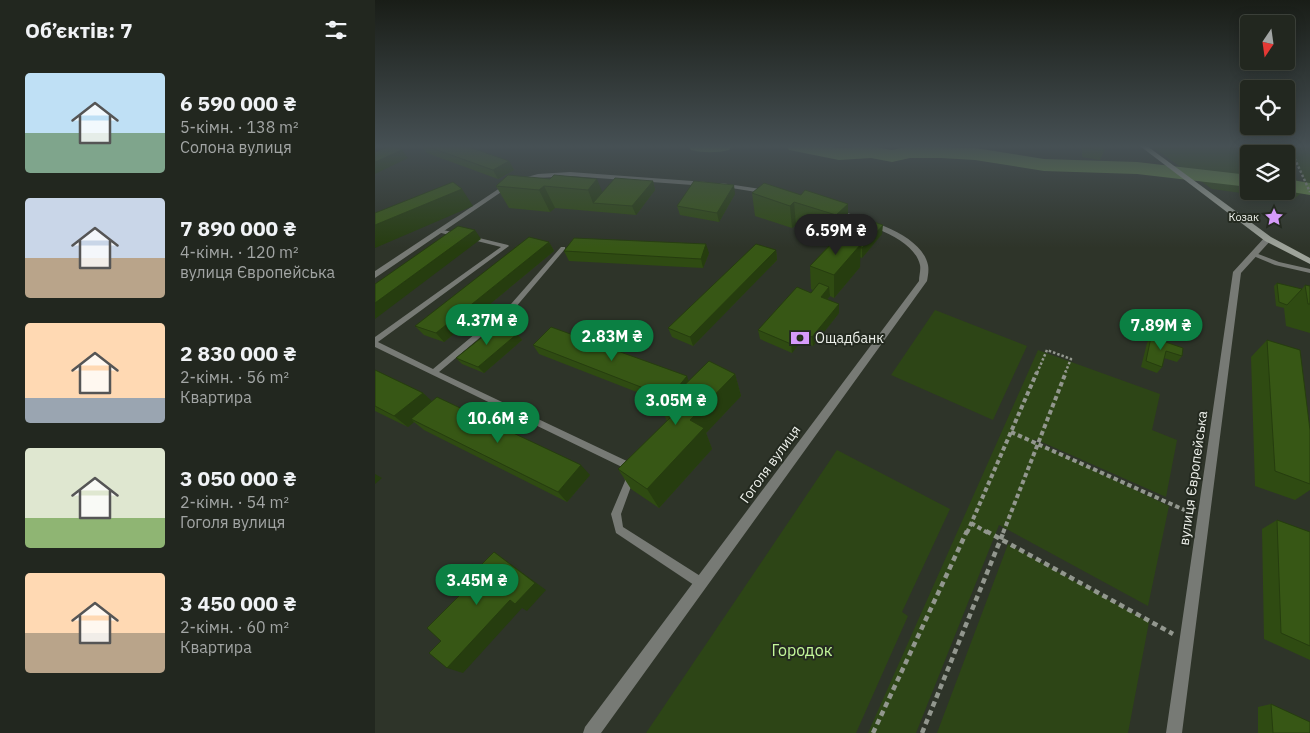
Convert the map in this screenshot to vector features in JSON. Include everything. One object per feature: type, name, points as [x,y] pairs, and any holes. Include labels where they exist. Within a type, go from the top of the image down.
[{"type":"main road","points":[[1186,180],[1268,239],[1310,261]]},
{"type":"street","points":[[375,275],[511,183],[522,180]]},
{"type":"street","points":[[675,180],[773,193]]},
{"type":"street","name":"Гоголя вулиця","points":[[591,733],[923,281],[926,266],[921,255],[901,238],[823,208]]},
{"type":"street","name":"вулиця Європейська","points":[[1174,733],[1237,272],[1268,239]]},
{"type":"lane","points":[[439,231],[507,246],[516,246]]},
{"type":"lane","points":[[507,246],[375,343],[628,466],[629,481],[616,514],[619,530],[701,583]]},
{"type":"lane","points":[[433,372],[513,306],[563,248],[554,248]]},
{"type":"lane","points":[[1253,254],[1277,264],[1310,271]]},
{"type":"path","points":[[873,733],[971,523],[1047,350],[1071,359],[1001,539],[922,733]]},
{"type":"path","points":[[1011,432],[1203,518]]},
{"type":"path","points":[[971,523],[1186,642]]},
{"type":"green space","points":[[1200,180],[1240,180],[1240,193],[1212,189]]},
{"type":"green space","points":[[1295,180],[1297,180],[1302,192],[1295,198]]},
{"type":"green space","points":[[1305,180],[1310,180],[1310,192]]},
{"type":"green space","points":[[935,310],[1027,346],[993,420],[891,375]]},
{"type":"green space","points":[[1038,350],[1160,394],[1152,430],[1177,440],[1166,497],[1035,439],[1033,441],[1169,506],[1148,606],[999,525],[916,733],[868,733]]},
{"type":"green space","name":"Городок","points":[[837,450],[950,509],[902,612],[908,616],[856,733],[646,733]]},
{"type":"green space","points":[[1008,544],[1149,622],[1128,733],[937,733]]},
{"type":"building","points":[[502,180],[596,180],[588,190],[544,186],[539,190],[496,186]]},
{"type":"building","points":[[613,180],[653,181],[632,206],[593,203]]},
{"type":"building","points":[[694,181],[734,185],[717,213],[677,206]]},
{"type":"building","points":[[453,182],[462,189],[375,225],[375,213]]},
{"type":"building","points":[[764,183],[801,195],[805,190],[848,204],[836,215],[794,202],[790,206],[752,193]]},
{"type":"building","points":[[852,215],[883,225],[862,248],[861,244],[845,239],[853,231],[841,227]]},
{"type":"building","points":[[458,226],[475,230],[375,303],[375,284]]},
{"type":"building","points":[[529,237],[549,242],[436,333],[415,326]]},
{"type":"building","points":[[838,237],[861,244],[834,275],[810,266]]},
{"type":"building","points":[[574,238],[706,244],[701,259],[564,251]]},
{"type":"building","points":[[756,244],[776,250],[690,337],[668,328]]},
{"type":"building","points":[[819,283],[829,287],[821,297],[839,304],[812,337],[800,332],[791,344],[758,330],[797,287],[811,293]]},
{"type":"building","points":[[1277,283],[1302,289],[1287,305],[1279,302]]},
{"type":"building","points":[[1305,285],[1310,286],[1310,304],[1308,304]]},
{"type":"building","points":[[496,326],[517,334],[478,367],[456,358]]},
{"type":"building","points":[[551,327],[687,376],[669,398],[533,345]]},
{"type":"building","points":[[1151,337],[1183,348],[1182,356],[1166,351],[1162,367],[1146,361]]},
{"type":"building","points":[[1267,340],[1300,350],[1310,430],[1310,484],[1275,471]]},
{"type":"building","points":[[709,361],[735,374],[690,420],[704,428],[647,489],[618,469],[673,415],[661,408]]},
{"type":"building","points":[[375,370],[423,393],[394,416],[375,406]]},
{"type":"building","points":[[437,397],[581,465],[558,492],[411,419]]},
{"type":"building","points":[[1277,520],[1310,532],[1310,646],[1281,633]]},
{"type":"building","points":[[494,552],[535,583],[515,604],[510,600],[447,668],[429,653],[441,641],[427,628],[466,589],[456,580],[472,564],[478,568]]},
{"type":"building","points":[[1271,704],[1310,722],[1310,733],[1273,733]]},
{"type":"waterway","points":[[1295,186],[1310,189]]},
{"type":"place","name":"Козак","points":[[1274,217]]},
{"type":"place","name":"Ощадбанк","points":[[800,338]]}]
